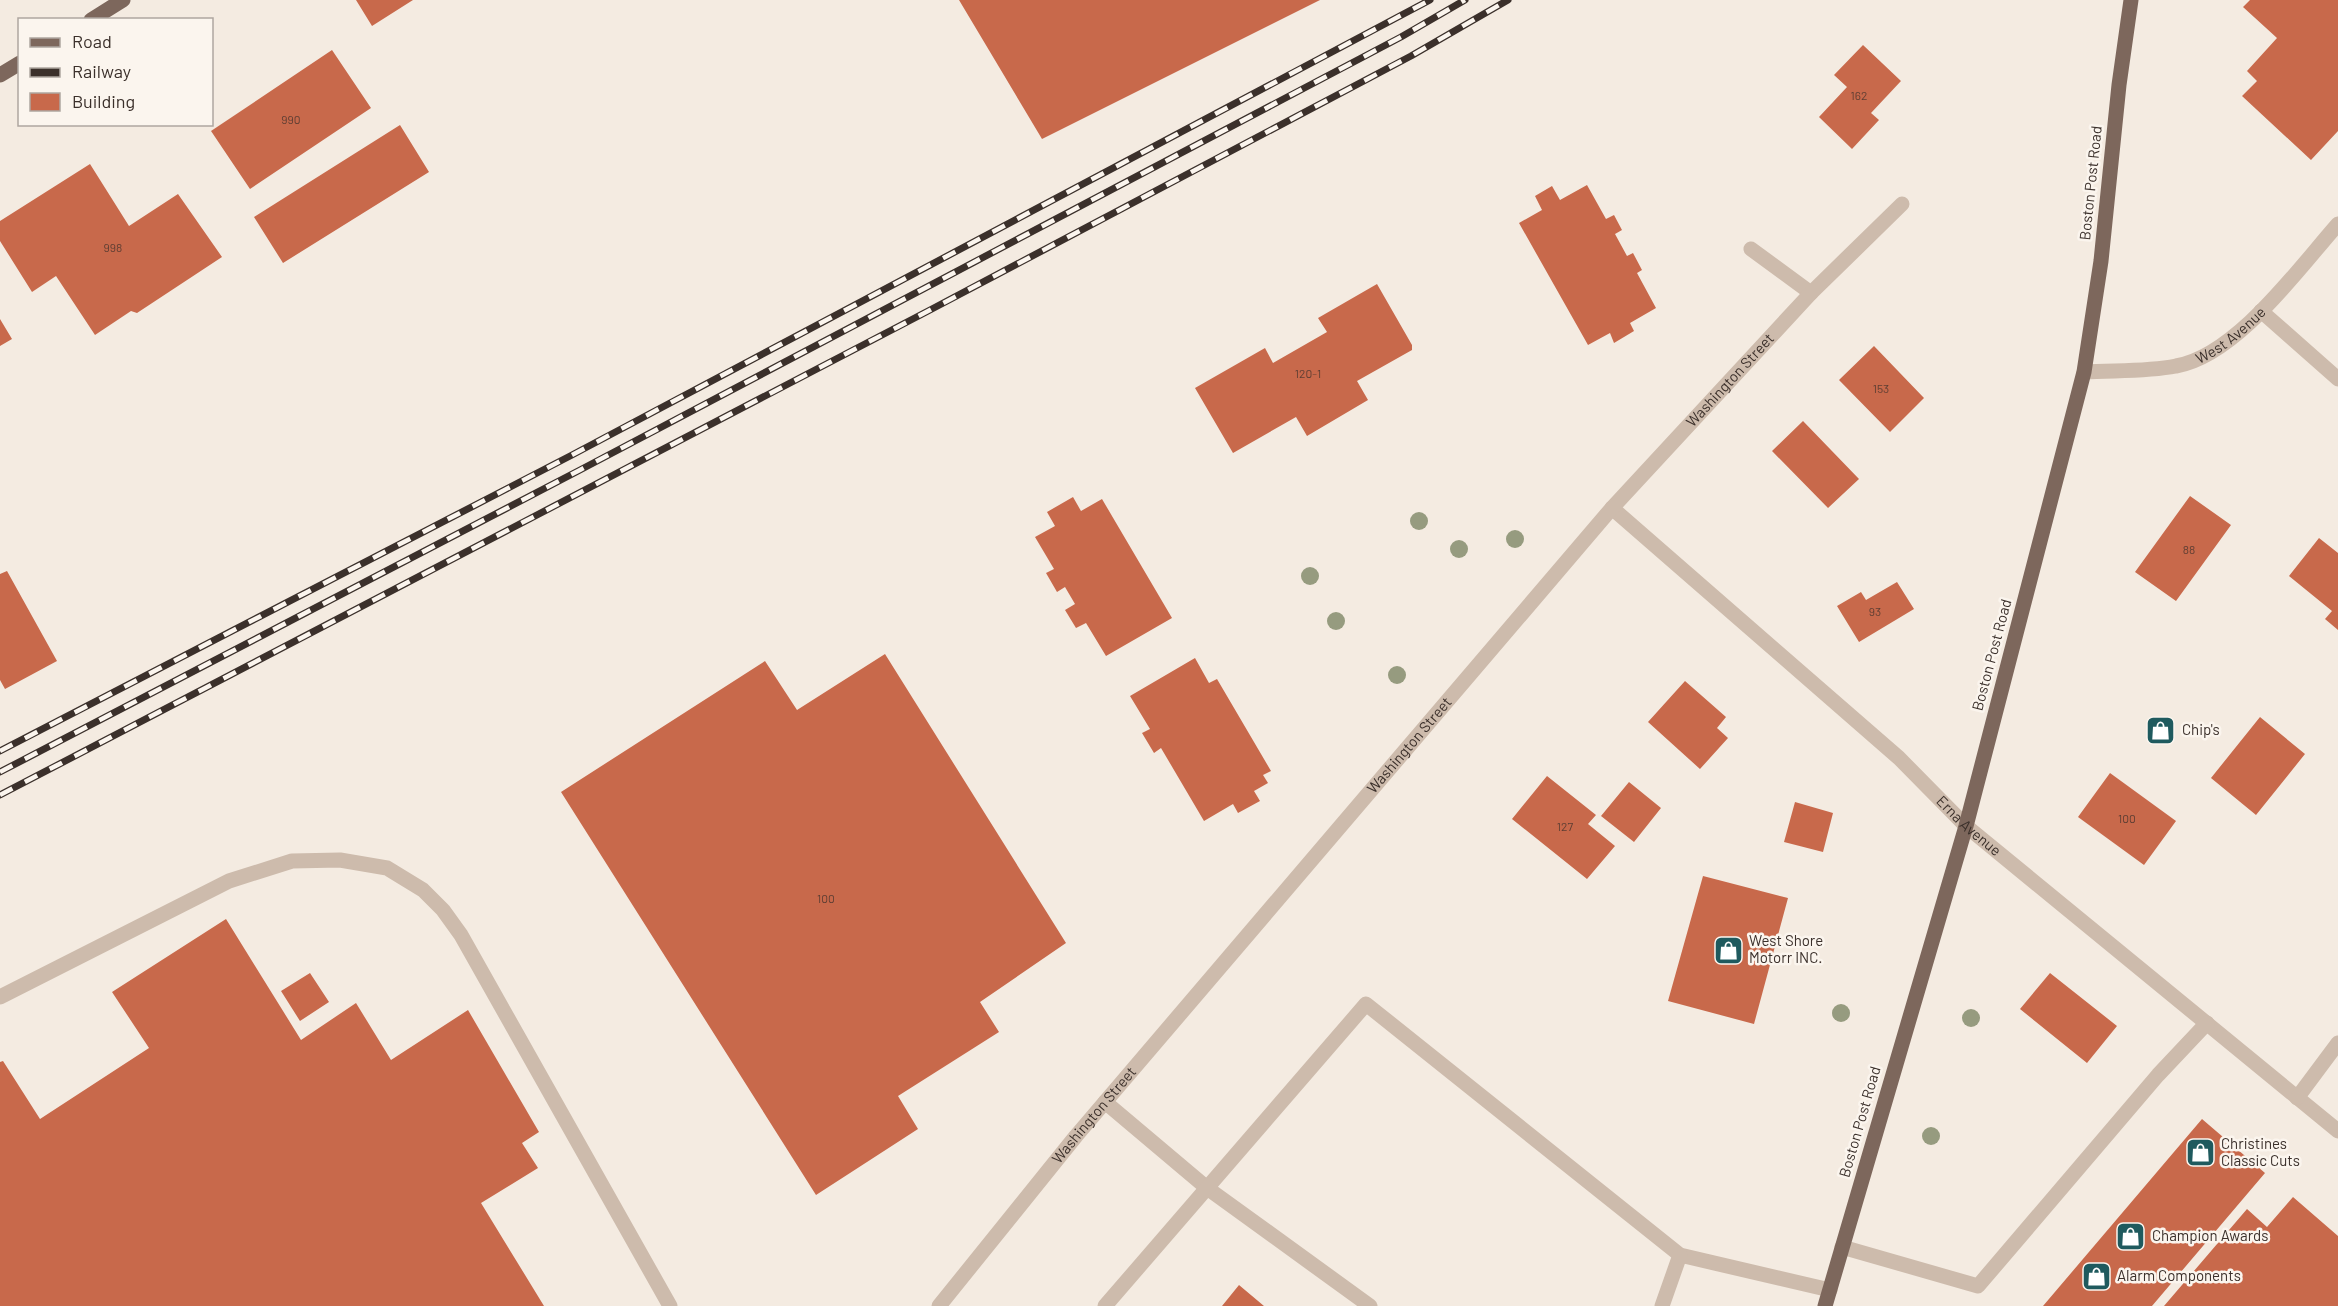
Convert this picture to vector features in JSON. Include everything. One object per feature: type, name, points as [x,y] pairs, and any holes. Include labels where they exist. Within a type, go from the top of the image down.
[{"type":"main road","points":[[94,18],[123,0]]},
{"type":"main road","name":"Boston Post Road","points":[[1825,1306],[1966,826],[2084,372],[2101,261],[2119,85],[2131,0]]},
{"type":"main road","points":[[0,75],[18,64]]},
{"type":"street","name":"Washington Street","points":[[939,1306],[1105,1102],[1612,508],[1811,293],[1902,204]]},
{"type":"street","name":"West Avenue","points":[[2084,372],[2176,366],[2192,362],[2227,342],[2261,311],[2338,224]]},
{"type":"street","points":[[1750,249],[1811,293]]},
{"type":"street","points":[[2261,311],[2338,380]]},
{"type":"street","name":"Erna Avenue","points":[[1612,508],[1899,758],[1966,826],[2338,1131]]},
{"type":"street","points":[[0,997],[229,881],[292,861],[340,861],[387,868],[423,890],[443,910],[461,935],[670,1306]]},
{"type":"street","points":[[1105,1306],[1366,1004],[1680,1255],[1830,1290]]},
{"type":"street","points":[[1842,1247],[1978,1286],[2158,1075],[2207,1023]]},
{"type":"street","points":[[2297,1098],[2338,1043]]},
{"type":"street","points":[[1105,1102],[1207,1188],[1370,1306]]},
{"type":"street","points":[[1662,1306],[1680,1255]]},
{"type":"building","points":[[356,0],[413,0],[372,26]]},
{"type":"building","points":[[959,0],[1320,0],[1042,139]]},
{"type":"building","points":[[2250,0],[2338,0],[2338,131],[2311,160],[2242,96],[2257,81],[2247,71],[2277,38],[2243,7]]},
{"type":"building","points":[[1863,45],[1901,81],[1871,113],[1879,120],[1852,149],[1819,117],[1847,87],[1834,75]]},
{"type":"building","points":[[332,50],[371,108],[250,189],[211,131]]},
{"type":"building","points":[[400,125],[429,172],[283,263],[254,217]]},
{"type":"building","points":[[90,164],[129,226],[178,194],[222,257],[137,313],[131,311],[95,335],[56,276],[32,292],[0,241],[0,221]]},
{"type":"building","points":[[1587,185],[1606,219],[1614,215],[1622,230],[1615,234],[1627,256],[1633,253],[1642,270],[1637,273],[1656,308],[1630,323],[1634,331],[1614,343],[1610,333],[1588,345],[1519,223],[1542,210],[1535,196],[1552,186],[1560,200]]},
{"type":"building","points":[[1377,284],[1412,345],[1412,350],[1357,381],[1368,400],[1307,436],[1296,417],[1233,453],[1195,388],[1265,348],[1273,363],[1327,332],[1318,318]]},
{"type":"building","points":[[0,319],[12,339],[0,346]]},
{"type":"building","points":[[1874,346],[1924,398],[1890,432],[1839,380]]},
{"type":"building","points":[[1803,421],[1859,479],[1828,508],[1772,451]]},
{"type":"building","points":[[2190,496],[2231,525],[2176,601],[2135,572]]},
{"type":"building","points":[[1073,497],[1081,511],[1102,499],[1172,618],[1106,656],[1086,623],[1076,628],[1065,610],[1075,604],[1065,587],[1057,592],[1046,573],[1054,569],[1035,537],[1055,526],[1047,512]]},
{"type":"building","points":[[2319,538],[2338,553],[2338,630],[2325,619],[2332,611],[2289,576]]},
{"type":"building","points":[[7,571],[57,661],[5,689],[0,680],[0,574]]},
{"type":"building","points":[[1897,582],[1914,609],[1859,642],[1837,606],[1861,592],[1866,600]]},
{"type":"building","points":[[885,654],[1066,943],[980,1002],[999,1032],[898,1096],[918,1129],[816,1195],[561,792],[765,661],[797,710]]},
{"type":"building","points":[[1195,658],[1209,683],[1217,679],[1271,771],[1263,775],[1268,783],[1254,791],[1260,801],[1238,813],[1233,804],[1204,821],[1161,748],[1154,753],[1142,733],[1150,729],[1130,696]]},
{"type":"building","points":[[1685,681],[1726,717],[1717,728],[1728,738],[1700,769],[1648,722]]},
{"type":"building","points":[[2260,717],[2305,754],[2256,815],[2211,778]]},
{"type":"building","points":[[2110,773],[2176,821],[2144,865],[2078,817]]},
{"type":"building","points":[[1547,776],[1596,815],[1588,824],[1615,846],[1587,879],[1512,819]]},
{"type":"building","points":[[1629,782],[1661,808],[1634,842],[1601,816]]},
{"type":"building","points":[[1795,802],[1833,813],[1823,852],[1784,842]]},
{"type":"building","name":"West Shore Motorr INC.","points":[[1703,876],[1788,898],[1754,1024],[1668,1001]]},
{"type":"building","points":[[226,919],[301,1040],[356,1003],[391,1060],[468,1010],[539,1132],[522,1143],[538,1168],[481,1203],[544,1306],[0,1306],[0,1062],[3,1061],[40,1119],[149,1048],[112,992]]},
{"type":"building","points":[[310,973],[329,1002],[300,1021],[281,991]]},
{"type":"building","points":[[2050,973],[2117,1026],[2087,1063],[2020,1009]]},
{"type":"building","points":[[2202,1119],[2265,1173],[2152,1306],[2043,1306]]},
{"type":"building","points":[[2293,1197],[2338,1236],[2338,1306],[2164,1306],[2247,1209],[2267,1227]]},
{"type":"building","points":[[1239,1285],[1264,1306],[1222,1306]]},
{"type":"railway","points":[[0,751],[572,455],[1430,0]]},
{"type":"railway","points":[[0,772],[580,470],[1401,37],[1465,0]]},
{"type":"railway","points":[[0,795],[930,310],[1411,56],[1508,0]]},
{"type":"place","name":"Chip's","points":[[2161,730]]},
{"type":"place","name":"West Shore Motorr INC.","points":[[1728,950]]},
{"type":"place","name":"Christines Classic Cuts","points":[[2200,1153]]},
{"type":"place","name":"Champion Awards","points":[[2131,1236]]},
{"type":"place","name":"Alarm Components","points":[[2096,1276]]}]
